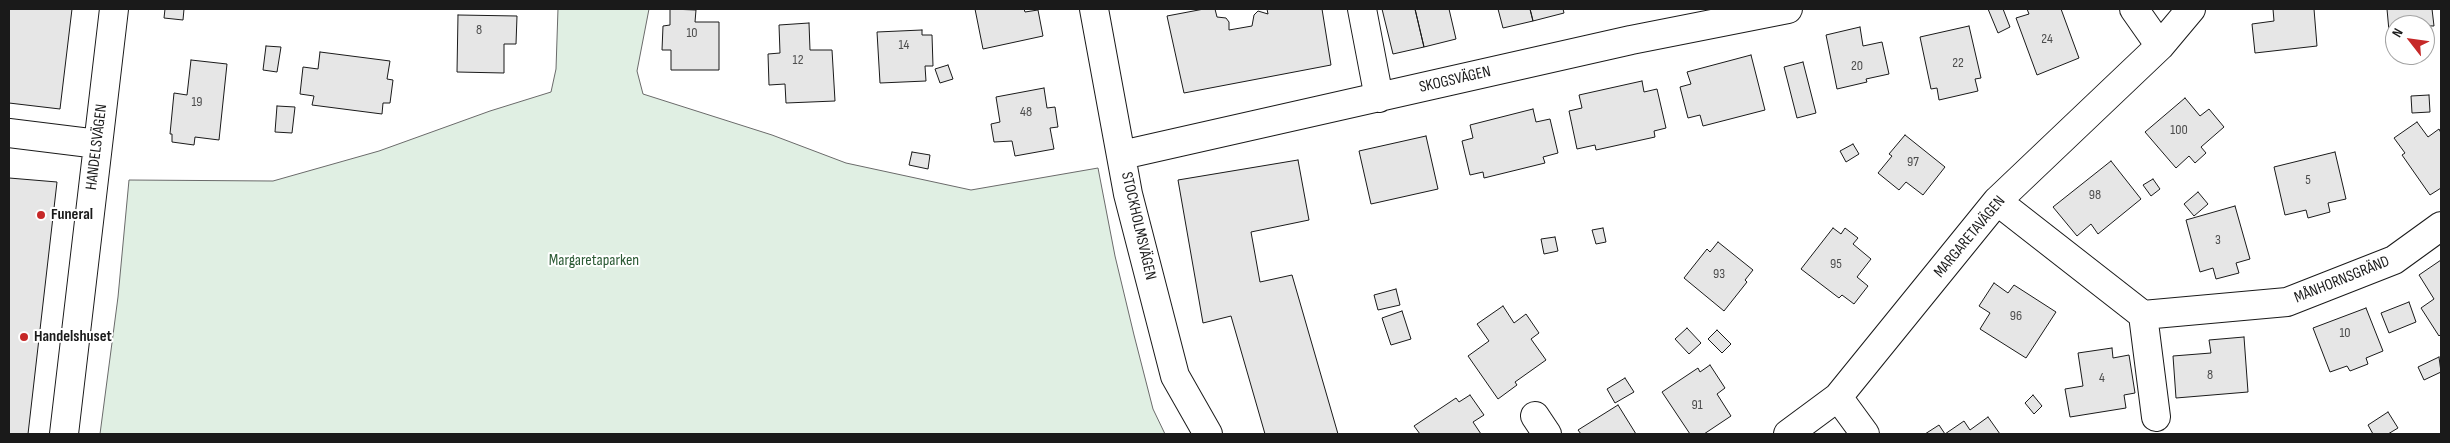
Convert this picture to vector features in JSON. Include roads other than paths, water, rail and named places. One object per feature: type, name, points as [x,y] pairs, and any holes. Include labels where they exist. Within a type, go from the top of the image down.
[{"type":"street","name":"HANDELSVÄGEN","points":[[64,434],[114,9]]},
{"type":"street","name":"STOCKHOLMSVÄGEN","points":[[1094,9],[1128,194],[1175,376],[1208,434]]},
{"type":"street","points":[[1362,9],[1378,98]]},
{"type":"street","name":"SKOGSVÄGEN","points":[[1122,155],[1631,40],[1759,12],[1788,9]]},
{"type":"street","points":[[2134,9],[2160,46]]},
{"type":"street","name":"MARGARETAVÄGEN","points":[[1788,434],[1838,397],[1997,201],[2160,46],[2191,9]]},
{"type":"street","points":[[9,133],[98,144]]},
{"type":"street","points":[[1997,201],[2142,315],[2156,417]]},
{"type":"street","name":"MÅNHORNSGRÄND","points":[[2142,315],[2287,302],[2394,260],[2441,226]]},
{"type":"street","points":[[1838,397],[1865,434]]},
{"type":"place","name":"Funeral","points":[[41,215]]},
{"type":"place","name":"Handelshuset","points":[[24,337]]},
{"type":"park label","name":"Margaretaparken","points":[[594,261]]}]
